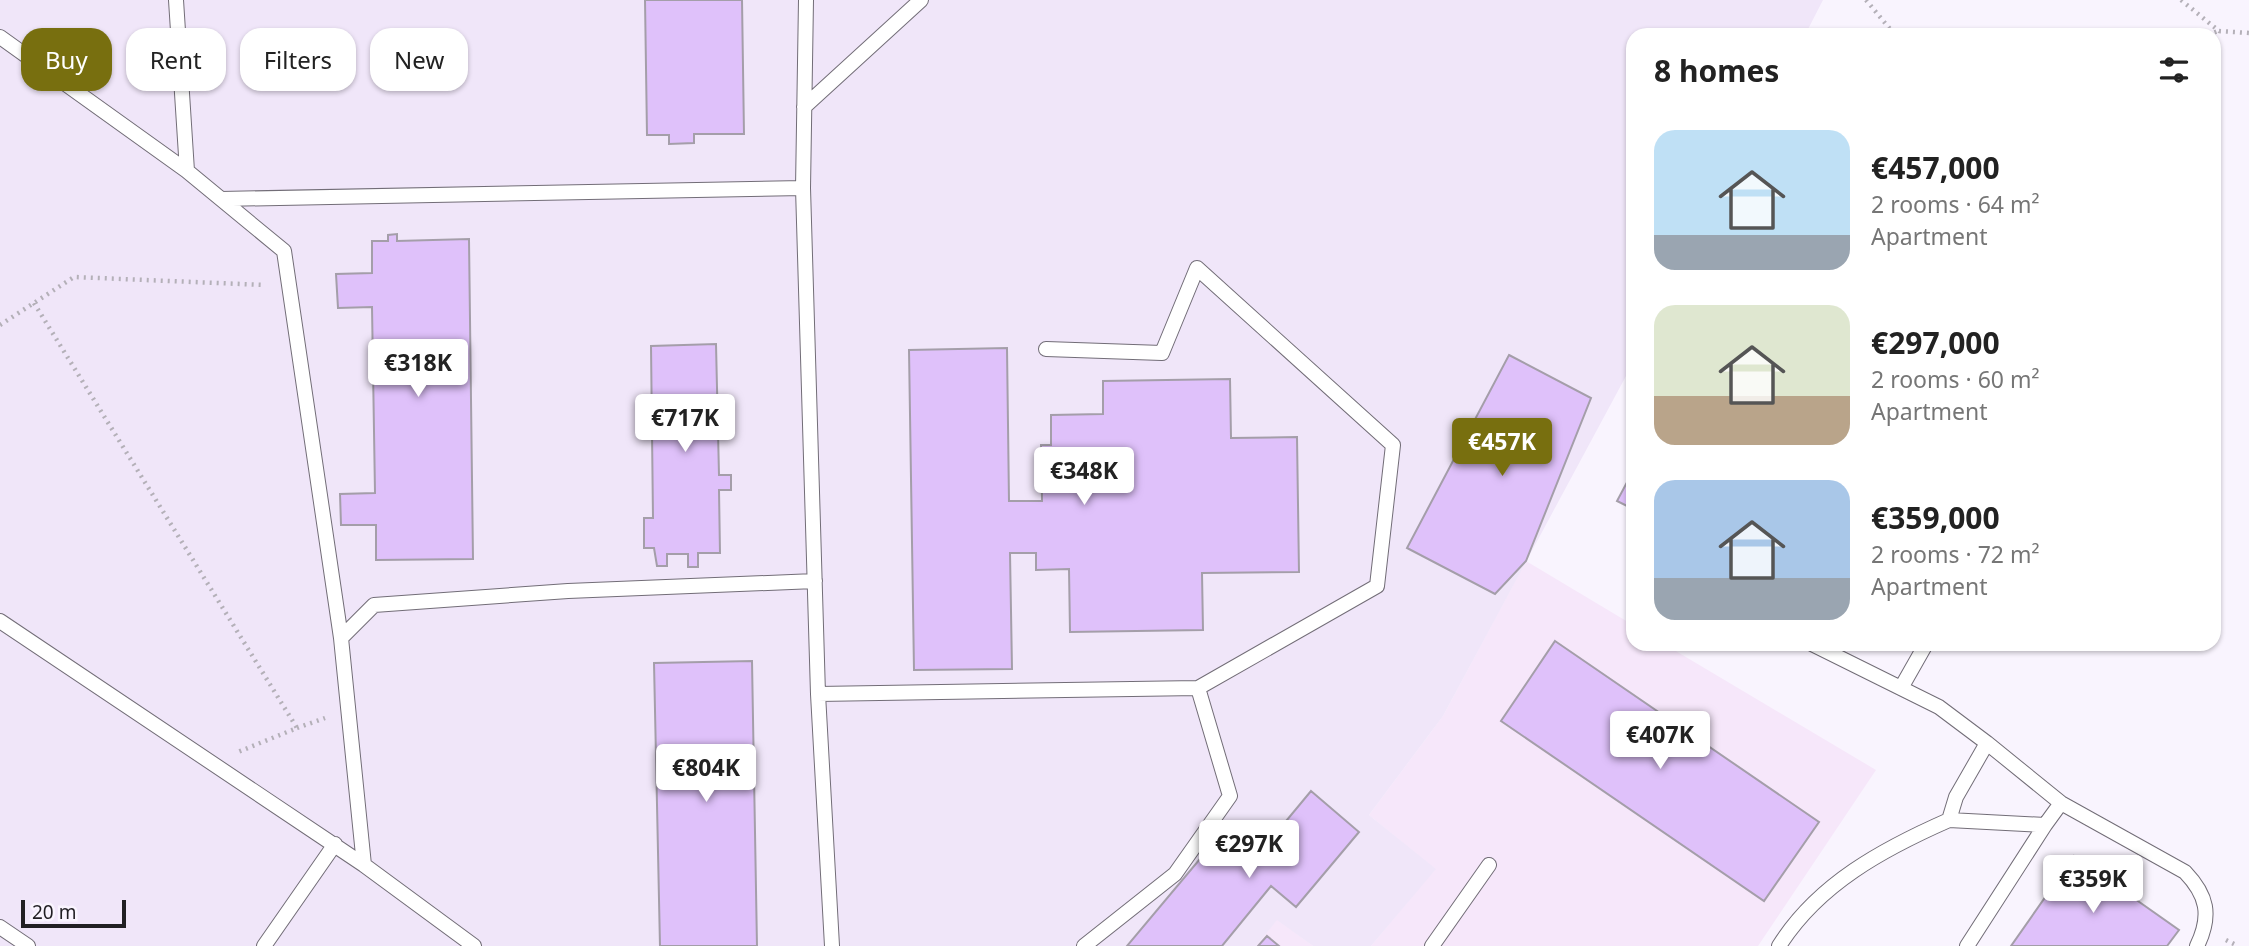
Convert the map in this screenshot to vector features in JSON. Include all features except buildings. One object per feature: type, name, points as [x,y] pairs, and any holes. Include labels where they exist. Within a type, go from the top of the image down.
[{"type":"lane","points":[[176,0],[187,171]]},
{"type":"lane","points":[[806,0],[803,188],[818,694],[832,946]]},
{"type":"lane","points":[[804,107],[921,0]]},
{"type":"lane","points":[[0,37],[187,171],[284,251],[341,638],[364,864]]},
{"type":"lane","points":[[222,200],[803,188]]},
{"type":"lane","points":[[818,694],[1198,688],[1377,586],[1393,445],[1197,268],[1162,353],[1046,349]]},
{"type":"lane","points":[[341,638],[374,605],[555,592],[815,581]]},
{"type":"lane","points":[[0,621],[335,844],[474,946]]},
{"type":"lane","points":[[1826,651],[1939,707],[2061,803],[2185,872],[2201,888],[2206,907],[2204,928],[2197,946]]},
{"type":"lane","points":[[1901,688],[1922,651]]},
{"type":"lane","points":[[1084,946],[1175,874],[1230,796],[1198,688]]},
{"type":"lane","points":[[1949,820],[1955,797],[1987,743]]},
{"type":"lane","points":[[1967,946],[2061,803]]},
{"type":"lane","points":[[1779,946],[1791,927],[1842,877],[1894,844],[1949,820],[2045,825]]},
{"type":"lane","points":[[264,946],[335,844]]},
{"type":"lane","points":[[1432,946],[1489,865]]},
{"type":"lane","points":[[0,927],[28,946]]},
{"type":"lane","points":[[1791,927],[1794,946]]},
{"type":"path","points":[[1866,0],[1889,28]]},
{"type":"path","points":[[2181,0],[2215,28]]},
{"type":"path","points":[[2221,31],[2249,33]]},
{"type":"path","points":[[0,325],[74,277],[289,286]]},
{"type":"path","points":[[34,303],[297,728],[212,762]]},
{"type":"shaded area","points":[[0,0],[1823,0],[1809,28],[1626,28],[1626,376],[1443,716],[1369,815],[1436,869],[1371,946],[1313,946],[1277,920],[1256,946],[0,946]]},
{"type":"shaded area","points":[[1526,561],[1626,621],[1626,651],[1676,651],[1876,770],[1758,946],[1371,946],[1435,869],[1369,815],[1443,716]]},
{"type":"shaded area","points":[[1277,919],[1313,946],[1256,946]]}]
